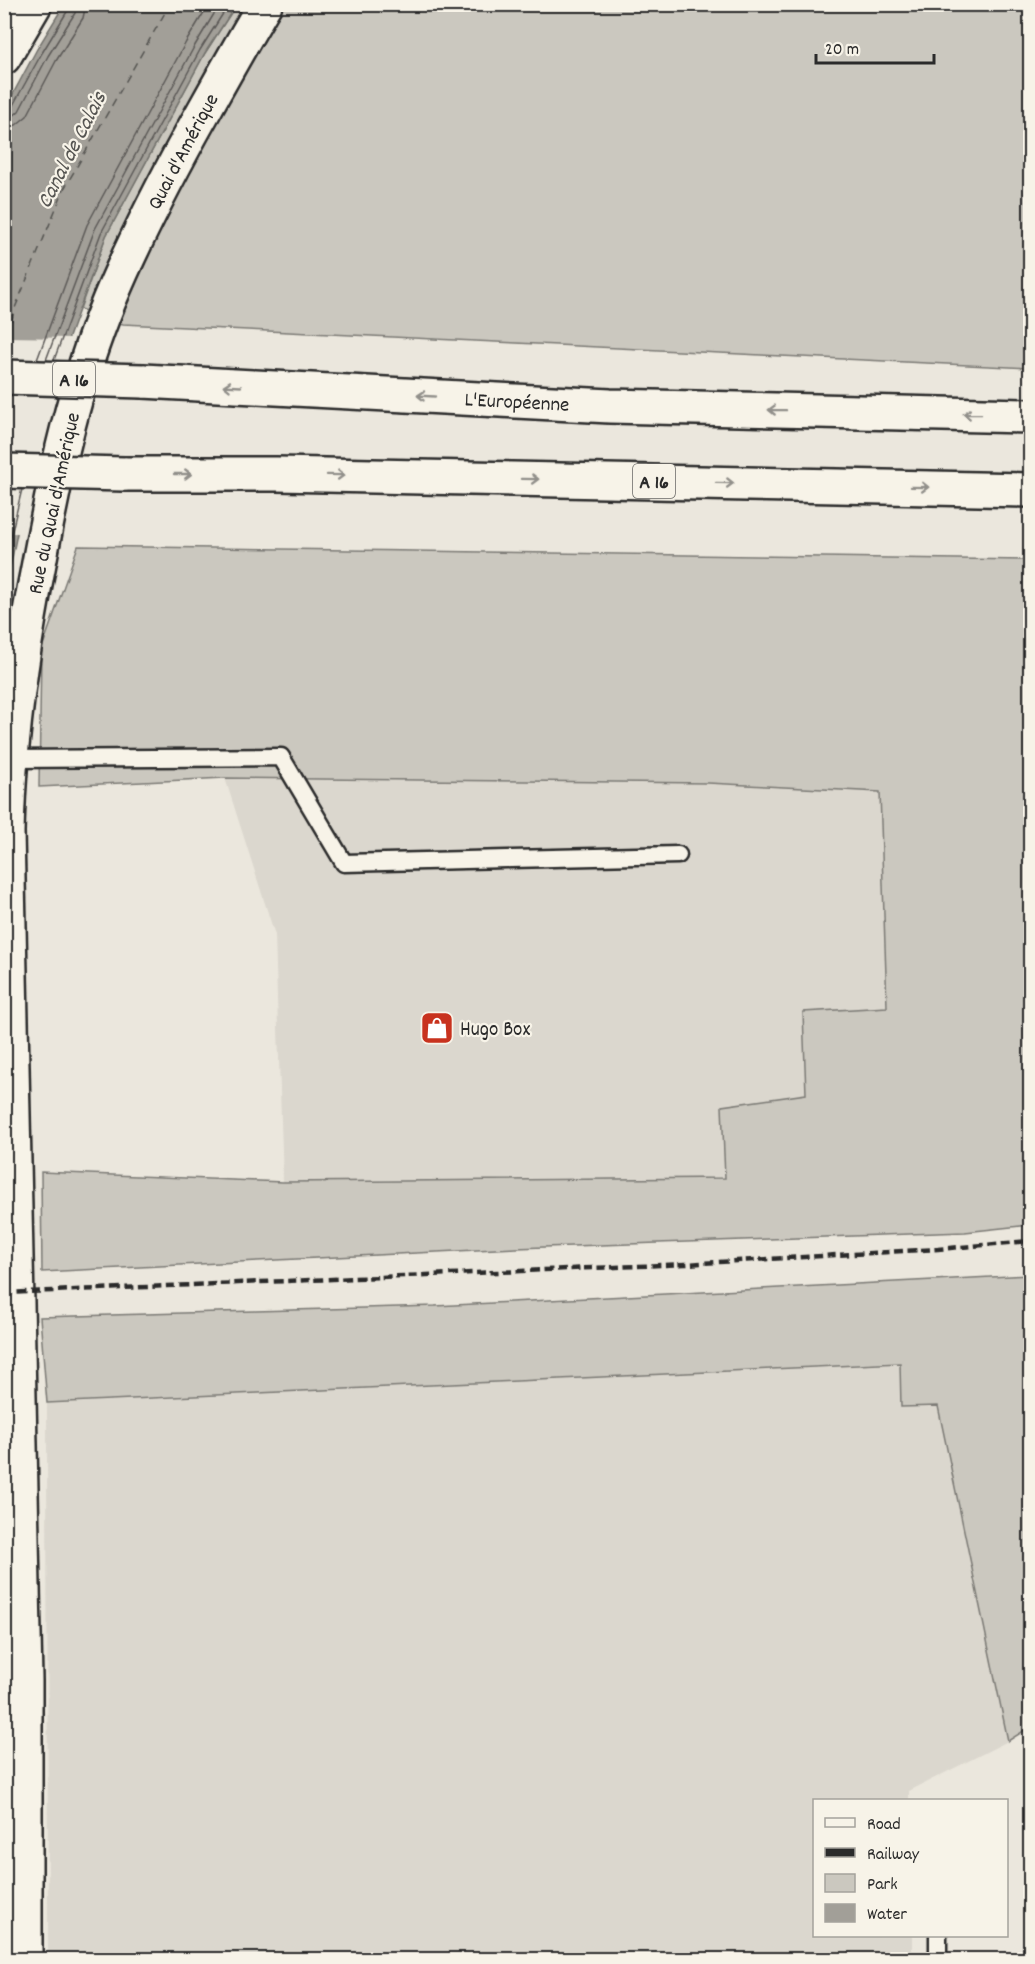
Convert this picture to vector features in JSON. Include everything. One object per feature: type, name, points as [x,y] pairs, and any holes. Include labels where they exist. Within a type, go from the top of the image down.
[{"type":"main road","points":[[4,57],[34,4]]},
{"type":"main road","name":"Quai d'Amérique","points":[[108,303],[140,230],[219,82],[265,4]]},
{"type":"main road","name":"Rue du Quai d'Amérique","points":[[25,1959],[25,1680],[7,832],[10,759],[20,670],[54,485],[85,368],[108,303]]},
{"type":"main road","name":"L'Européenne","points":[[4,377],[143,381],[610,406],[1030,416]]},
{"type":"main road","name":"A 16","points":[[4,471],[289,474],[1030,490]]},
{"type":"lane","points":[[10,759],[281,757],[344,863],[678,855]]},
{"type":"lane","points":[[938,1937],[938,1959]]},
{"type":"shaded area","points":[[225,778],[708,783],[880,792],[887,1007],[806,1094],[722,1107],[725,1178],[283,1182],[275,935]]},
{"type":"shaded area","points":[[900,1363],[938,1406],[1008,1741],[909,1791],[909,1799],[813,1799],[813,1937],[912,1937],[912,1959],[48,1959],[47,1403]]},
{"type":"green space","points":[[236,5],[1030,5],[1030,368],[123,324],[80,309],[106,236],[205,53]]},
{"type":"green space","points":[[78,546],[1030,560],[1030,1225],[965,1232],[516,1248],[42,1272],[41,1172],[283,1182],[725,1178],[722,1106],[806,1094],[803,1012],[887,1007],[880,792],[708,783],[225,778],[39,787],[41,651]]},
{"type":"green space","points":[[1030,1275],[1030,1727],[1008,1741],[938,1406],[901,1407],[900,1363],[47,1403],[40,1317],[435,1306]]},
{"type":"water","name":"Canal de Calais","points":[[64,5],[236,5],[205,53],[106,236],[61,359],[21,514],[5,592],[5,109]]},
{"type":"water","points":[[5,1541],[7,1604],[5,1883]]},
{"type":"pier","points":[[5,337],[72,338],[63,360],[20,533],[5,533]]},
{"type":"ferry route","points":[[4,348],[15,308],[64,189],[170,4]]},
{"type":"railway","points":[[4,1293],[686,1264],[938,1249],[1030,1241]]},
{"type":"place","name":"Hugo Box","points":[[437,1028]]}]
